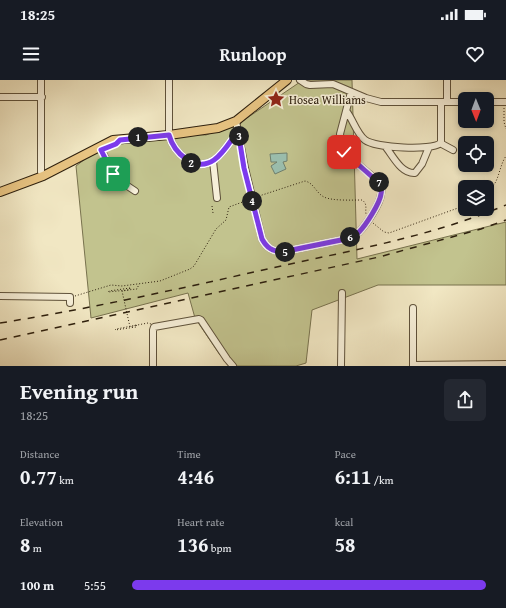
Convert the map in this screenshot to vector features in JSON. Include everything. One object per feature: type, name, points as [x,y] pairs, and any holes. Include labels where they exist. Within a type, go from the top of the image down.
[{"type":"main road","points":[[0,192],[42,176],[113,140],[169,135],[218,128],[236,121],[287,80]]},
{"type":"main road","points":[[0,196],[48,178],[101,150],[116,144],[120,140]]},
{"type":"street","points":[[41,80],[42,176]]},
{"type":"street","points":[[169,80],[169,135],[172,143],[187,161],[200,164],[214,161],[238,131]]},
{"type":"street","points":[[300,80],[310,85],[333,84],[366,98],[381,102],[458,102]]},
{"type":"street","points":[[440,143],[447,80]]},
{"type":"street","points":[[236,121],[250,192],[262,239],[265,244],[270,249],[282,252],[346,239],[353,236],[363,227],[371,216],[382,194],[381,186],[378,182],[348,156],[342,148],[340,134],[351,92]]},
{"type":"street","points":[[0,97],[42,97]]},
{"type":"street","points":[[494,102],[505,103]]},
{"type":"street","points":[[347,112],[359,135],[363,139],[376,145],[399,148],[429,147],[440,143]]},
{"type":"street","points":[[440,143],[453,150]]},
{"type":"street","points":[[385,146],[404,170],[410,173],[415,173],[422,164],[429,147]]},
{"type":"street","points":[[101,150],[113,174],[120,182],[135,191]]},
{"type":"street","points":[[214,161],[217,198]]},
{"type":"street","points":[[342,293],[342,366]]},
{"type":"street","points":[[0,296],[70,300]]},
{"type":"street","points":[[413,308],[413,365],[506,364]]},
{"type":"street","points":[[153,366],[154,327],[199,319],[233,366]]},
{"type":"path","points":[[505,103],[504,122],[506,129]]},
{"type":"path","points":[[494,185],[506,156]]},
{"type":"path","points":[[256,197],[305,181],[311,183],[321,195],[328,198],[362,200],[365,202],[366,216]]},
{"type":"path","points":[[70,300],[111,285],[122,286],[160,281],[194,266],[216,229],[226,220],[229,207],[246,200]]},
{"type":"path","points":[[212,206],[213,213]]},
{"type":"path","points":[[372,223],[384,232],[389,233],[458,208]]},
{"type":"path","points":[[139,284],[137,289],[132,290],[125,291],[117,292],[109,293],[108,292],[130,288],[129,290],[122,291],[124,298],[128,320],[130,327],[137,326],[116,330],[116,329],[123,328],[131,326],[148,323],[154,327]]},
{"type":"green space","points":[[303,80],[352,80],[357,259],[506,222],[506,285],[378,285],[312,310],[306,363],[296,366],[232,366],[220,355],[195,318],[188,293],[91,318],[76,166],[111,139],[184,134],[206,135],[244,120]]},
{"type":"shaded area","points":[[287,153],[287,161],[283,162],[286,169],[275,174],[271,166],[277,162],[271,162],[270,154]]},
{"type":"railway","points":[[0,323],[150,295],[378,245],[455,224],[506,205]]},
{"type":"railway","points":[[0,340],[379,257],[481,229],[506,220]]},
{"type":"place","name":"Hosea Williams","points":[[276,99]]},
{"type":"route","points":[[113,174],[101,150],[116,144],[120,140],[127,138],[169,135],[172,143],[187,161],[200,164],[214,161],[238,131],[244,168],[262,239],[270,249],[282,252],[346,239],[359,232],[371,216],[382,194],[381,186],[344,152]]}]
